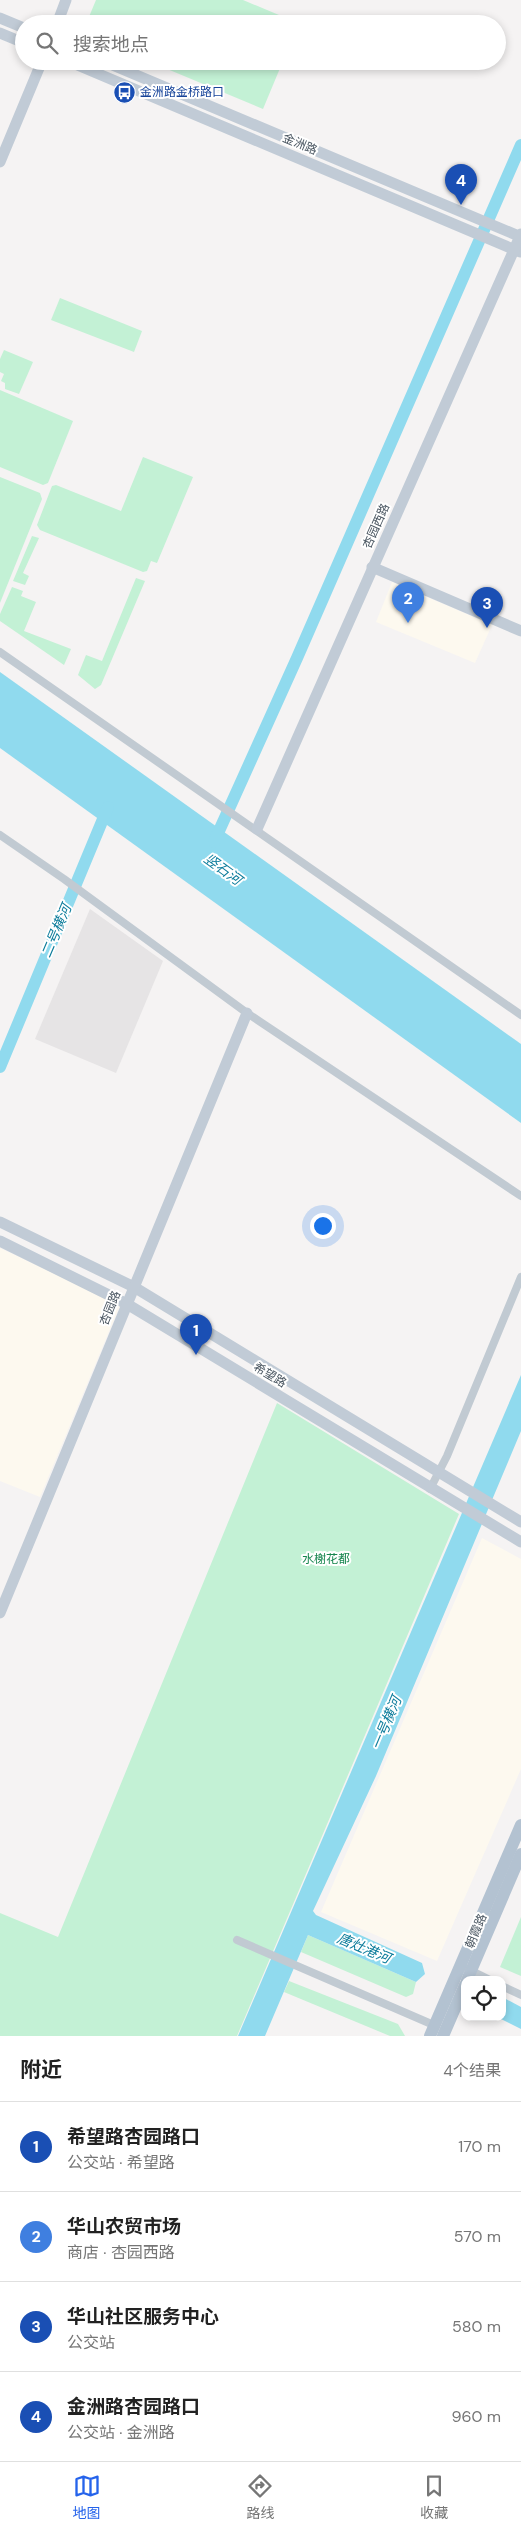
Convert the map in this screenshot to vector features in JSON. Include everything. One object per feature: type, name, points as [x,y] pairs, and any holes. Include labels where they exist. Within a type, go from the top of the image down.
[{"type":"main road","points":[[60,15],[66,0]]},
{"type":"main road","points":[[0,18],[15,24]]},
{"type":"main road","points":[[0,33],[15,39]]},
{"type":"main road","points":[[0,162],[38,70]]},
{"type":"main road","name":"金洲路","points":[[89,70],[518,251]]},
{"type":"main road","name":"金洲路","points":[[124,70],[521,236]]},
{"type":"main road","name":"杏园西路","points":[[257,829],[372,567],[518,251],[521,236]]},
{"type":"main road","points":[[372,567],[521,631]]},
{"type":"main road","name":"杏园路","points":[[0,1613],[247,1013]]},
{"type":"main road","name":"希望路","points":[[0,1222],[134,1287],[491,1502],[521,1522]]},
{"type":"main road","name":"希望路","points":[[0,1241],[127,1304],[430,1489],[521,1542]]},
{"type":"main road","name":"朝霞路","points":[[467,1972],[521,1825]]},
{"type":"main road","name":"朝霞路","points":[[438,2032],[521,1854]]},
{"type":"main road","points":[[438,2032],[461,1992]]},
{"type":"street","points":[[0,652],[257,829],[521,1015]]},
{"type":"street","points":[[0,836],[64,879],[247,1013],[521,1196]]},
{"type":"street","points":[[430,1489],[440,1472],[521,1277]]},
{"type":"street","points":[[238,1940],[438,2032]]},
{"type":"street","points":[[506,1988],[521,1995]]},
{"type":"shaded area","points":[[392,582],[492,625],[475,663],[376,622]]},
{"type":"shaded area","points":[[90,909],[163,961],[116,1073],[35,1039]]},
{"type":"shaded area","points":[[0,1248],[120,1305],[40,1497],[0,1481]]},
{"type":"shaded area","points":[[482,1538],[521,1559],[521,1769],[437,1961],[321,1912]]},
{"type":"green space","points":[[96,0],[243,0],[279,15],[90,15]]},
{"type":"green space","points":[[170,70],[279,70],[263,109]]},
{"type":"green space","points":[[60,298],[142,331],[134,352],[51,320]]},
{"type":"green space","points":[[4,350],[33,362],[19,394],[5,389],[5,383],[1,381],[4,374],[0,372],[0,359]]},
{"type":"green space","points":[[0,390],[73,421],[48,483],[43,485],[0,467]]},
{"type":"green space","points":[[143,457],[193,477],[157,563],[151,561],[147,571],[143,572],[40,530],[37,525],[52,486],[56,485],[121,511]]},
{"type":"green space","points":[[0,477],[40,493],[42,499],[0,603]]},
{"type":"green space","points":[[32,536],[39,538],[23,573],[29,576],[25,585],[13,581]]},
{"type":"green space","points":[[136,578],[145,581],[101,685],[95,689],[78,675],[86,655],[102,661]]},
{"type":"green space","points":[[12,587],[23,591],[21,596],[36,602],[24,631],[71,649],[64,665],[0,621],[0,614]]},
{"type":"green space","name":"水榭花都","points":[[277,1403],[459,1514],[237,2036],[0,2036],[0,1913],[58,1937]]},
{"type":"green space","points":[[521,1917],[521,1976],[500,1967]]},
{"type":"green space","points":[[308,1935],[416,1982],[413,1994],[406,1997],[301,1952]]},
{"type":"green space","points":[[289,1981],[398,2024],[405,2036],[390,2036],[284,1992]]},
{"type":"water","name":"竖石河","points":[[0,672],[521,1044],[521,1123],[0,748]]},
{"type":"water","points":[[521,1375],[521,1431],[376,1776],[313,1911],[316,1915],[422,1963],[425,1974],[416,1982],[308,1935],[265,2036],[238,2036]]},
{"type":"water","points":[[506,1999],[521,2007],[521,2029],[505,2021]]},
{"type":"waterway","points":[[214,842],[297,658],[521,145]]},
{"type":"waterway","name":"二号横河","points":[[0,1067],[108,807]]},
{"type":"place","name":"金洲路金桥路口","points":[[124,92]]},
{"type":"place","name":"金洲路杏园路口","points":[[461,205]]},
{"type":"place","name":"华山农贸市场","points":[[408,623]]},
{"type":"place","name":"华山社区服务中心","points":[[487,628]]},
{"type":"place","name":"希望路杏园路口","points":[[196,1355]]},
{"type":"water label","name":"一号横河","points":[[386,1723]]},
{"type":"water label","name":"唐灶港河","points":[[364,1948]]}]
